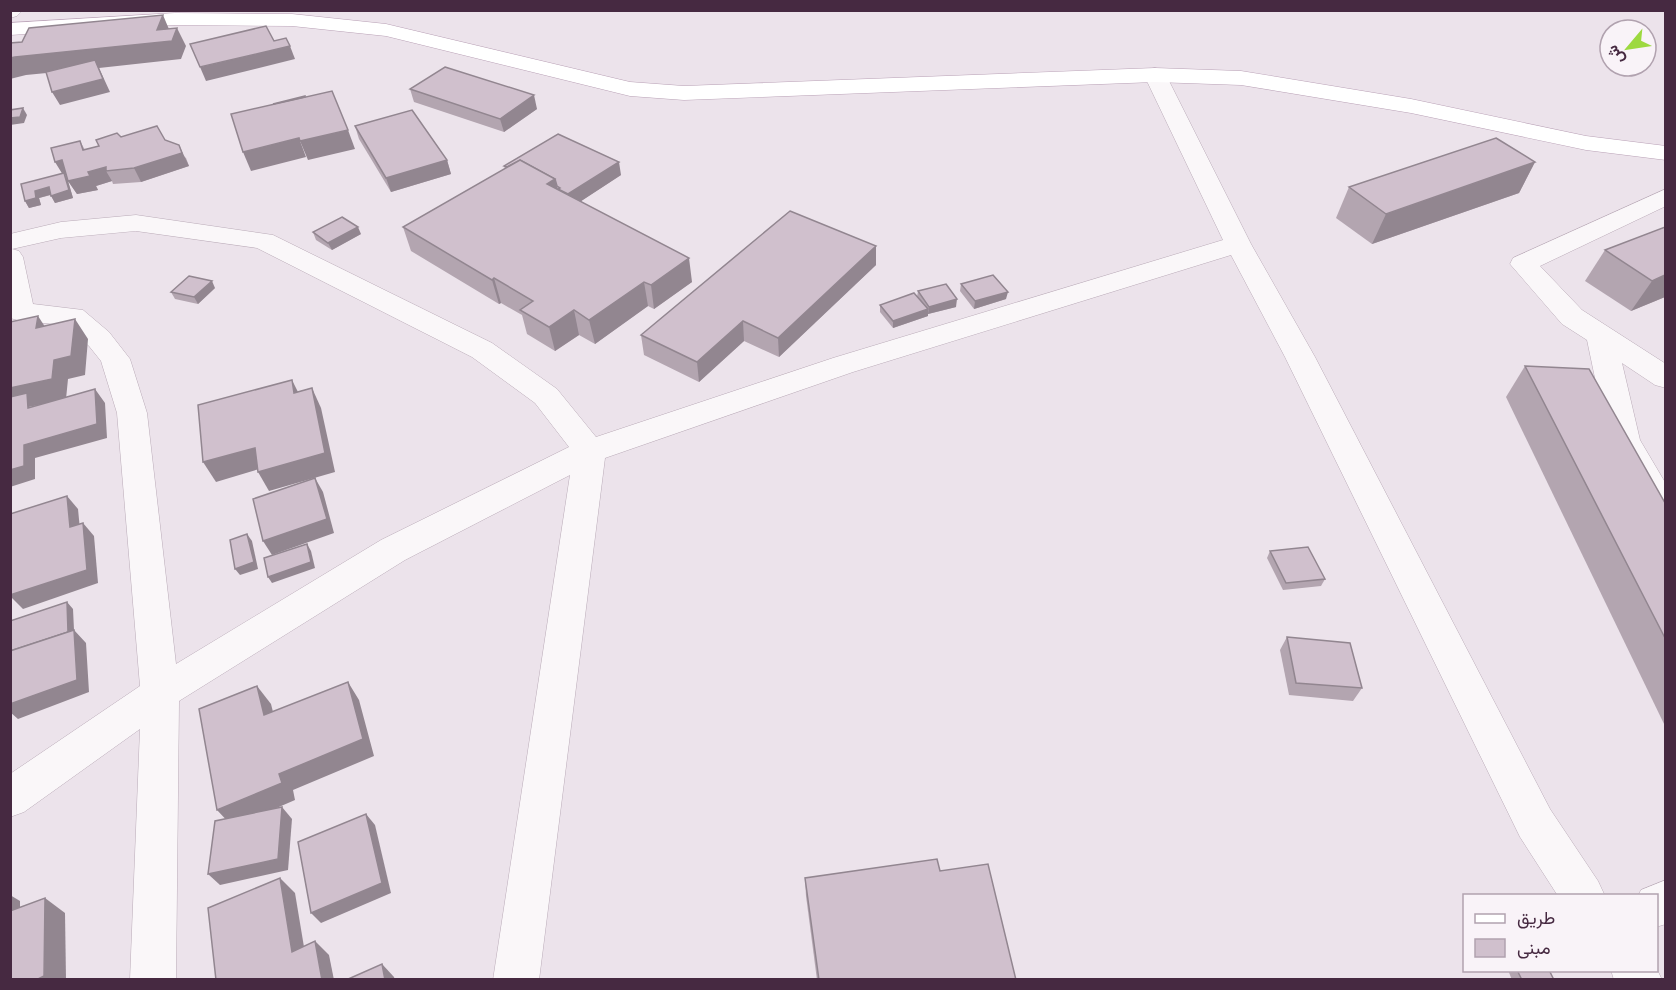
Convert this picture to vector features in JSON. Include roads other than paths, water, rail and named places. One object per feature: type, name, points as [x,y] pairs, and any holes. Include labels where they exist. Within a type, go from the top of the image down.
[{"type":"main road","points":[[10,29],[175,19],[292,20],[386,30],[630,89],[684,93],[1155,75],[1241,78],[1322,90],[1664,155]]},
{"type":"street","points":[[1155,75],[1238,244],[1305,367],[1535,823],[1582,894]]},
{"type":"street","points":[[1665,196],[1522,264],[1572,317],[1665,378]]},
{"type":"street","points":[[10,242],[61,230],[136,223],[264,241],[482,350],[546,396],[590,451],[516,980]]},
{"type":"street","points":[[10,798],[160,693],[393,550],[590,451],[843,365],[1238,244]]},
{"type":"street","points":[[10,257],[16,314],[73,317],[99,339],[116,359],[132,413],[160,693],[153,980]]},
{"type":"street","points":[[1601,336],[1624,440],[1665,514]]}]
